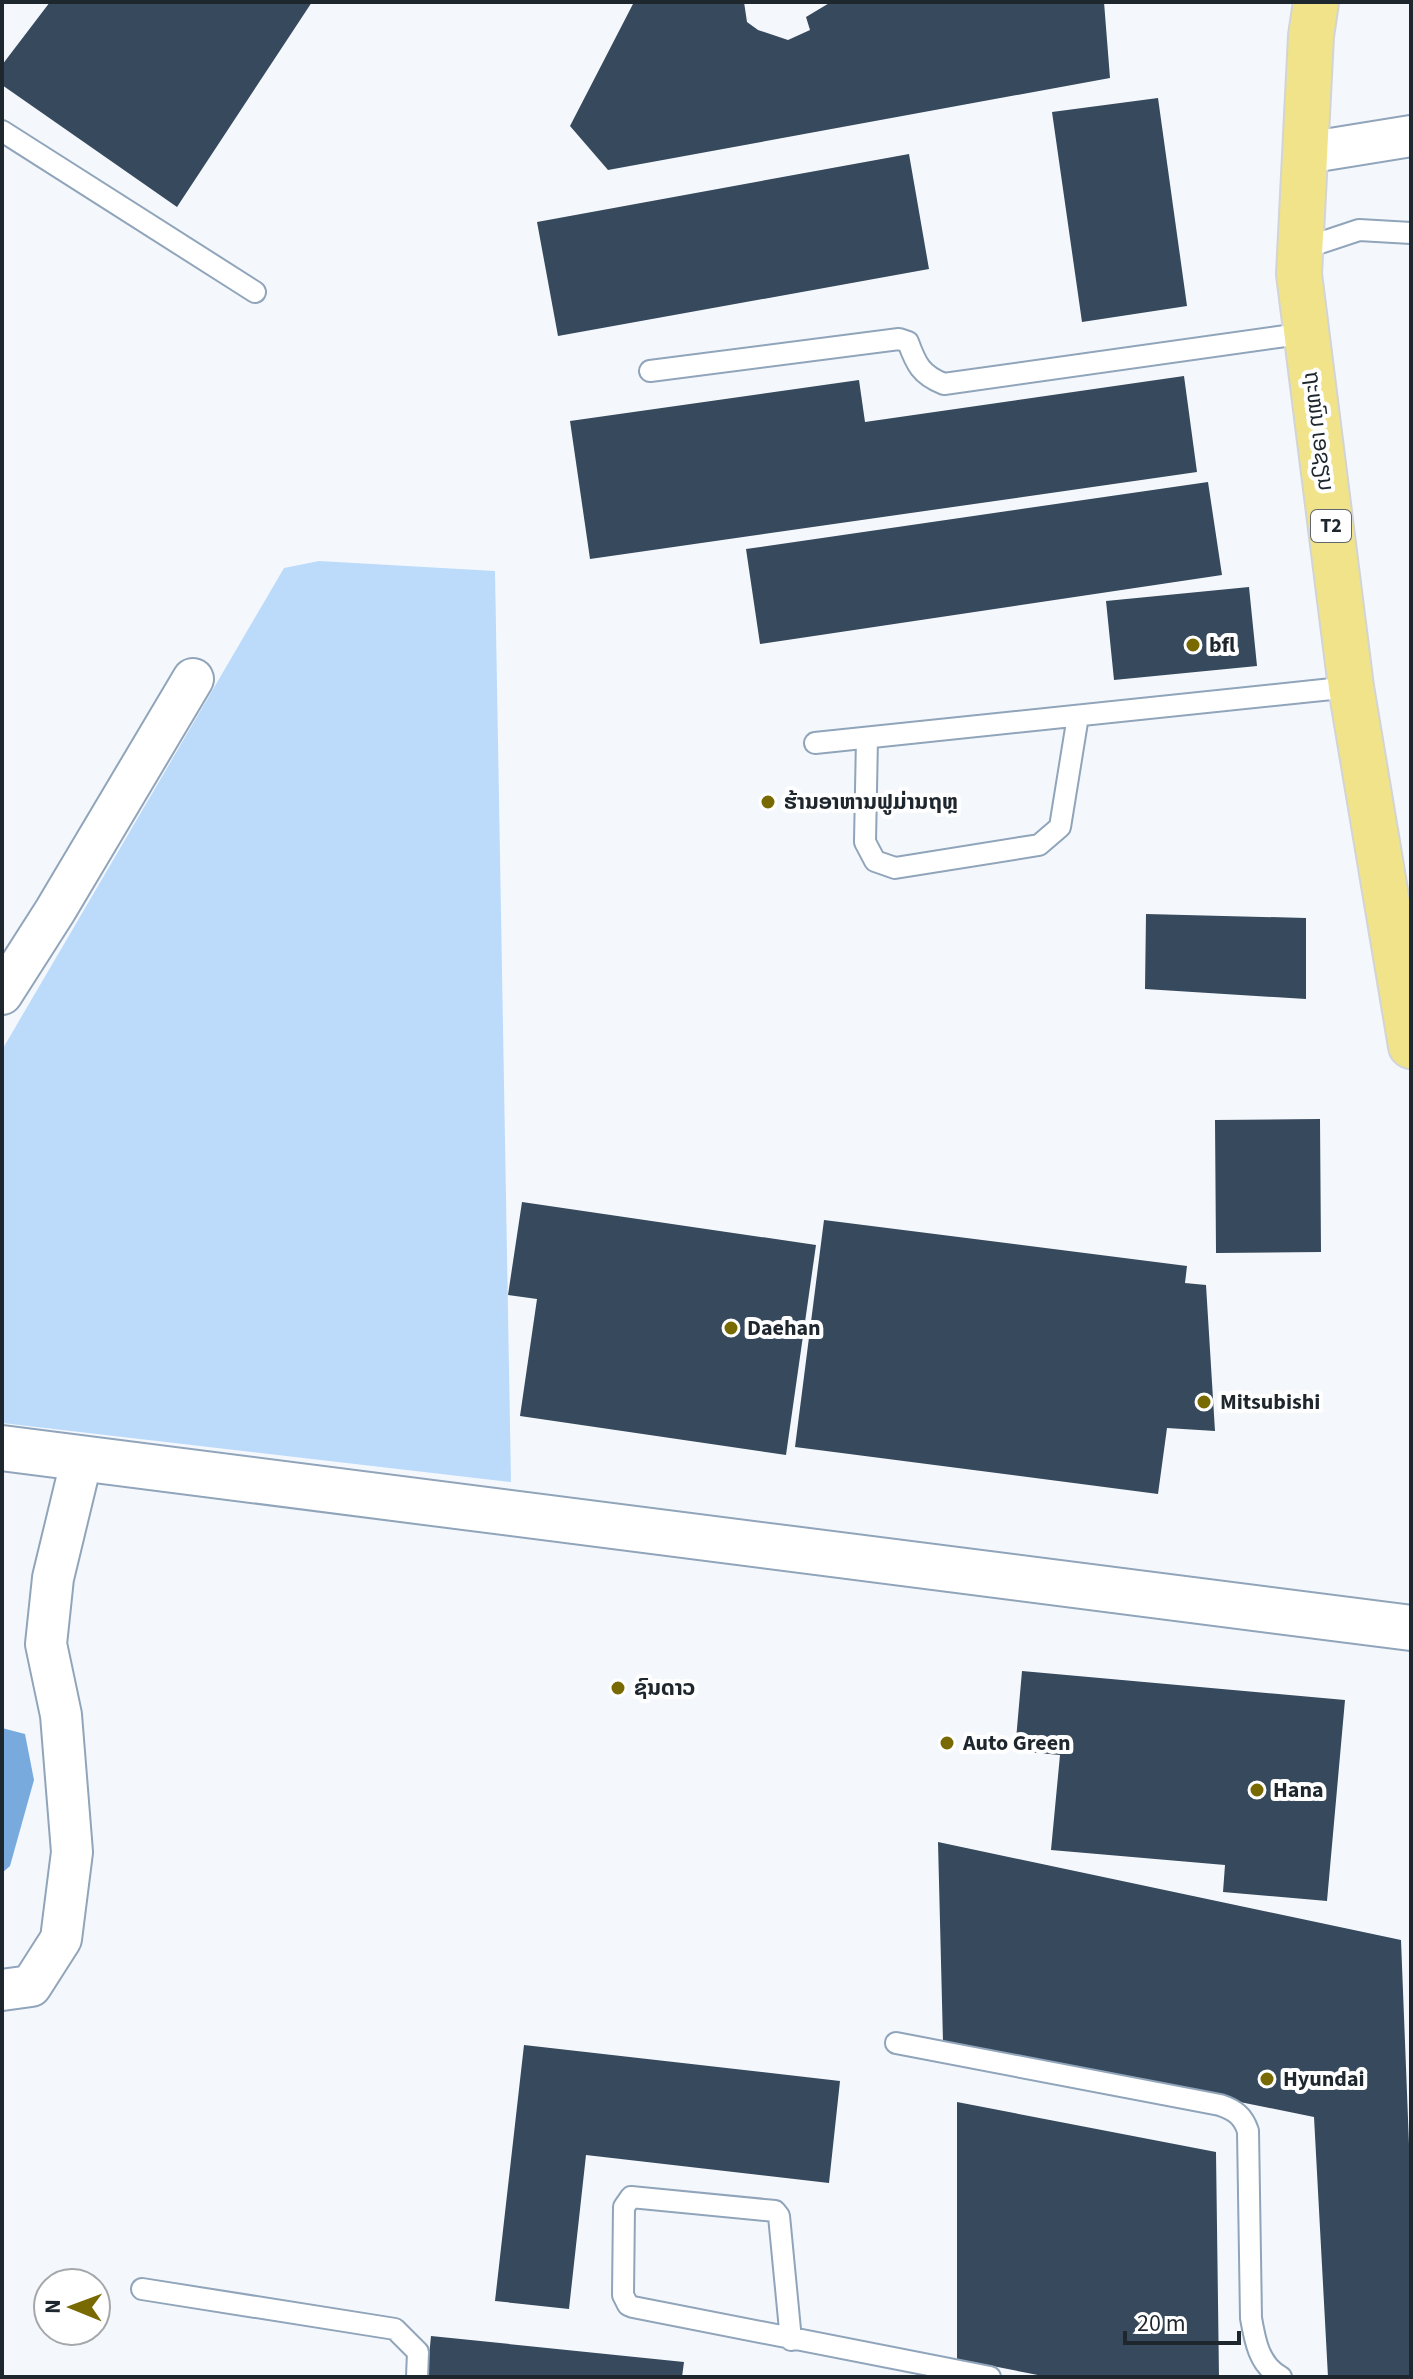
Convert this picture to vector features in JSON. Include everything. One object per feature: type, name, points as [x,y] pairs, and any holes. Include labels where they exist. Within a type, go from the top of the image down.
[{"type":"main road","name":"ຖະໜົນ ເອຊຽນ","points":[[1316,2],[1311,36],[1299,274],[1351,687],[1411,1046]]},
{"type":"street","points":[[1306,153],[1411,136]]},
{"type":"street","points":[[2,994],[193,679]]},
{"type":"street","points":[[2,1448],[1411,1628]]},
{"type":"street","points":[[2,1990],[31,1986],[61,1939],[72,1852],[61,1715],[46,1644],[53,1578],[82,1458]]},
{"type":"lane","points":[[2,131],[255,292]]},
{"type":"lane","points":[[1299,250],[1359,230],[1411,233]]},
{"type":"lane","points":[[650,371],[899,339],[908,342],[920,368],[930,378],[944,384],[1307,333]]},
{"type":"lane","points":[[815,743],[1351,687]]},
{"type":"lane","points":[[867,738],[865,842],[875,861],[895,868],[1039,845],[1060,827],[1078,716]]},
{"type":"lane","points":[[896,2043],[1220,2105],[1239,2114],[1248,2131],[1251,2318],[1257,2348],[1272,2372],[1281,2377]]},
{"type":"lane","points":[[791,2340],[779,2216],[775,2211],[631,2197],[627,2200],[624,2207],[623,2295],[628,2305],[791,2340],[990,2377]]},
{"type":"lane","points":[[142,2289],[395,2329],[418,2352],[417,2377]]},
{"type":"shaded area","points":[[319,561],[495,571],[511,1482],[2,1423],[2,1050],[284,568]]},
{"type":"shaded area","points":[[2,1728],[25,1734],[34,1780],[10,1866],[2,1873]]},
{"type":"building","points":[[50,2],[312,2],[177,207],[2,85],[2,65]]},
{"type":"building","points":[[634,2],[744,2],[747,22],[758,30],[788,40],[810,30],[806,17],[831,2],[1104,2],[1110,78],[608,170],[570,126]]},
{"type":"building","points":[[1158,98],[1187,306],[1082,322],[1052,112]]},
{"type":"building","points":[[909,154],[929,269],[558,336],[537,222]]},
{"type":"building","points":[[1184,376],[1197,472],[590,559],[570,421],[859,380],[865,422]]},
{"type":"building","points":[[1208,482],[1222,575],[760,644],[746,549]]},
{"type":"building","points":[[1249,587],[1257,666],[1114,680],[1106,601]]},
{"type":"building","points":[[1146,914],[1306,918],[1306,999],[1145,989]]},
{"type":"building","points":[[1320,1119],[1321,1252],[1216,1253],[1215,1120]]},
{"type":"building","points":[[522,1202],[816,1245],[786,1455],[520,1416],[537,1299],[508,1295]]},
{"type":"building","points":[[824,1220],[1187,1266],[1185,1283],[1206,1285],[1215,1431],[1167,1428],[1158,1494],[795,1447]]},
{"type":"building","points":[[1022,1671],[1345,1700],[1327,1901],[1223,1892],[1225,1865],[1051,1850],[1060,1755],[1015,1751]]},
{"type":"building","name":"Hyundai","points":[[938,1842],[1401,1940],[1411,2195],[1411,2377],[1328,2377],[1314,2117],[943,2042]]},
{"type":"building","points":[[524,2045],[840,2081],[829,2183],[586,2155],[569,2309],[495,2301]]},
{"type":"building","points":[[957,2102],[1216,2152],[1219,2377],[1048,2377],[957,2359]]},
{"type":"building","points":[[431,2336],[684,2362],[682,2377],[427,2377]]},
{"type":"place","name":"bfl","points":[[1193,645]]},
{"type":"place","name":"ຮ້ານອາຫານຟູມ່ານຖຫຼ","points":[[768,802]]},
{"type":"place","name":"Daehan","points":[[731,1328]]},
{"type":"place","name":"Mitsubishi","points":[[1204,1402]]},
{"type":"place","name":"ຊົນດາວ","points":[[618,1688]]},
{"type":"place","name":"Auto Green","points":[[947,1743]]},
{"type":"place","name":"Hana","points":[[1257,1790]]},
{"type":"place","name":"Hyundai","points":[[1267,2079]]}]
